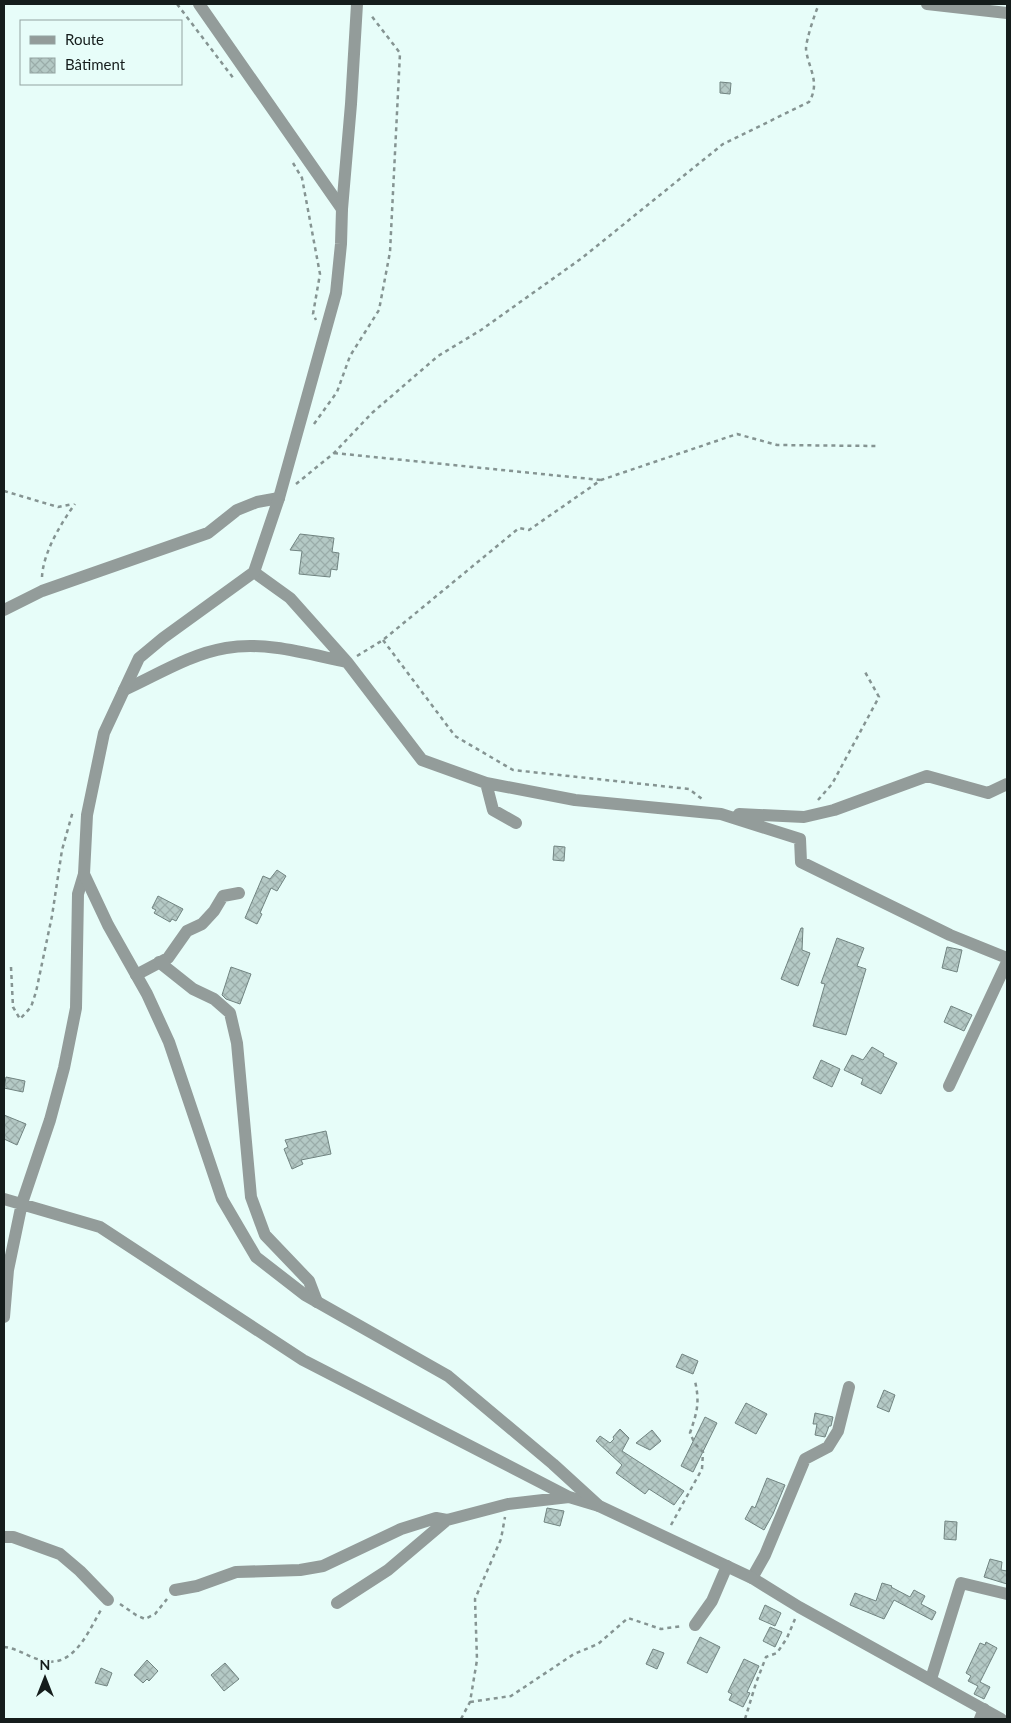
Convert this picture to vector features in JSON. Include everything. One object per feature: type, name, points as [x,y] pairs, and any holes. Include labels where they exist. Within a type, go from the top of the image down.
[{"type":"street","points":[[199,4],[342,209]]},
{"type":"street","points":[[4,1317],[8,1270],[22,1203],[50,1120],[64,1068],[76,1008],[78,894],[84,874],[87,815],[104,733],[139,658],[163,638],[254,572],[279,498],[324,340],[336,293],[341,244],[356,4]]},
{"type":"street","points":[[927,4],[1007,13]]},
{"type":"street","points":[[4,610],[42,591],[208,533],[237,510],[257,502],[279,498]]},
{"type":"street","points":[[254,572],[290,598],[347,662],[422,760],[486,783],[575,800],[721,814],[804,817],[834,810],[927,776],[988,793],[1007,784]]},
{"type":"street","points":[[124,690],[189,659],[226,648],[266,647],[347,662]]},
{"type":"street","points":[[486,783],[493,810],[516,824]]},
{"type":"street","points":[[721,814],[800,839],[801,862],[950,935],[1007,958]]},
{"type":"street","points":[[84,874],[108,925],[147,994],[169,1042],[222,1199],[256,1257],[305,1295],[448,1376],[553,1464],[599,1506]]},
{"type":"street","points":[[136,975],[168,958],[187,931],[202,924],[214,911],[223,896],[240,893]]},
{"type":"street","points":[[159,962],[193,989],[214,999],[230,1013],[237,1043],[251,1197],[265,1234],[309,1282],[317,1302]]},
{"type":"street","points":[[949,1086],[1007,962]]},
{"type":"street","points":[[4,1198],[100,1227],[303,1360],[568,1496],[599,1506],[752,1578],[799,1607],[930,1679],[982,1714],[1001,1719]]},
{"type":"street","points":[[752,1578],[765,1555],[805,1459],[828,1447],[838,1432],[849,1387]]},
{"type":"street","points":[[175,1590],[197,1586],[236,1572],[300,1570],[323,1566],[401,1529],[436,1518],[448,1520],[508,1504],[568,1496]]},
{"type":"street","points":[[337,1603],[388,1570],[448,1520]]},
{"type":"street","points":[[4,1536],[13,1537],[60,1554],[80,1571],[108,1600]]},
{"type":"street","points":[[695,1624],[712,1601],[727,1566]]},
{"type":"street","points":[[930,1679],[961,1583],[1007,1594]]},
{"type":"path","points":[[177,4],[236,81]]},
{"type":"path","points":[[279,498],[334,453],[372,413],[438,356],[481,330],[582,258],[722,144],[809,102],[812,97],[814,78],[806,48],[819,4]]},
{"type":"path","points":[[311,428],[336,392],[350,356],[379,310],[390,252],[400,53],[368,11]]},
{"type":"path","points":[[291,161],[302,178],[320,274],[313,314],[324,340]]},
{"type":"path","points":[[347,662],[383,640],[519,528],[529,530],[601,480],[737,434],[777,445],[876,446]]},
{"type":"path","points":[[334,453],[601,480]]},
{"type":"path","points":[[4,491],[58,507],[75,504],[63,521],[43,566],[42,591]]},
{"type":"path","points":[[383,640],[455,736],[514,770],[689,789],[721,814]]},
{"type":"path","points":[[804,817],[832,784],[879,697],[865,672]]},
{"type":"path","points":[[11,967],[13,1007],[20,1019],[31,1007],[36,992],[52,916],[62,850],[74,807]]},
{"type":"path","points":[[664,1538],[702,1469],[703,1452],[695,1444],[690,1433],[699,1398],[695,1381]]},
{"type":"path","points":[[461,1719],[470,1702],[477,1660],[475,1599],[501,1539],[508,1504]]},
{"type":"path","points":[[4,1647],[42,1661],[59,1662],[77,1650],[108,1600],[117,1602],[145,1619],[155,1614],[175,1590]]},
{"type":"path","points":[[745,1719],[766,1657],[777,1653],[787,1638],[799,1607]]},
{"type":"path","points":[[470,1702],[511,1696],[574,1654],[598,1644],[628,1618],[661,1629],[695,1624]]},
{"type":"building","points":[[720,82],[731,83],[730,94],[720,93]]},
{"type":"building","points":[[300,534],[334,538],[332,552],[339,553],[337,570],[331,569],[330,577],[299,574],[302,551],[290,550]]},
{"type":"building","points":[[554,846],[565,847],[564,861],[553,860]]},
{"type":"building","points":[[277,870],[286,876],[277,891],[271,888],[257,924],[245,918],[263,876],[270,879]]},
{"type":"building","points":[[158,896],[183,909],[176,921],[172,919],[170,922],[154,913],[156,910],[152,908]]},
{"type":"building","points":[[801,928],[803,928],[802,950],[810,953],[798,986],[781,979]]},
{"type":"building","points":[[837,938],[864,948],[857,966],[866,969],[846,1035],[813,1026],[825,984],[821,983]]},
{"type":"building","points":[[947,947],[962,950],[957,972],[942,968]]},
{"type":"building","points":[[231,967],[251,974],[240,1004],[226,999],[222,995]]},
{"type":"building","points":[[951,1006],[972,1015],[964,1031],[944,1022]]},
{"type":"building","points":[[872,1047],[884,1054],[883,1056],[897,1063],[881,1094],[861,1084],[863,1079],[844,1070],[852,1055],[863,1060]]},
{"type":"building","points":[[821,1060],[840,1069],[832,1087],[813,1078]]},
{"type":"building","points":[[6,1077],[25,1081],[23,1092],[4,1088]]},
{"type":"building","points":[[4,1115],[26,1124],[17,1145],[4,1139]]},
{"type":"building","points":[[326,1131],[331,1154],[301,1160],[303,1164],[292,1169],[284,1149],[288,1147],[285,1140]]},
{"type":"building","points":[[682,1354],[698,1361],[693,1374],[676,1367]]},
{"type":"building","points":[[884,1390],[895,1395],[889,1412],[877,1407]]},
{"type":"building","points":[[746,1403],[767,1414],[756,1434],[735,1423]]},
{"type":"building","points":[[815,1413],[833,1417],[825,1437],[815,1435],[817,1424],[813,1424]]},
{"type":"building","points":[[705,1417],[717,1423],[693,1472],[681,1466]]},
{"type":"building","points":[[620,1429],[629,1438],[622,1451],[684,1491],[674,1505],[649,1489],[645,1494],[616,1473],[622,1465],[596,1441],[600,1436],[610,1443]]},
{"type":"building","points":[[652,1430],[661,1441],[650,1450],[636,1443]]},
{"type":"building","points":[[767,1478],[785,1485],[764,1530],[745,1519],[752,1506],[755,1508]]},
{"type":"building","points":[[547,1508],[564,1511],[560,1526],[544,1522]]},
{"type":"building","points":[[945,1521],[957,1522],[956,1540],[944,1539]]},
{"type":"building","points":[[990,1559],[1002,1562],[1001,1570],[1007,1571],[1007,1584],[984,1577]]},
{"type":"building","points":[[882,1583],[892,1586],[910,1597],[914,1590],[925,1596],[921,1604],[936,1612],[932,1620],[894,1600],[884,1619],[850,1605],[855,1593],[876,1601]]},
{"type":"building","points":[[765,1605],[781,1613],[775,1626],[759,1619]]},
{"type":"building","points":[[770,1627],[782,1632],[775,1647],[763,1641]]},
{"type":"building","points":[[700,1637],[720,1647],[707,1673],[687,1663]]},
{"type":"building","points":[[986,1642],[997,1648],[980,1682],[990,1687],[984,1699],[974,1694],[978,1686],[968,1681],[971,1676],[966,1673],[980,1643],[985,1645]]},
{"type":"building","points":[[653,1649],[664,1653],[657,1669],[646,1664]]},
{"type":"building","points":[[744,1659],[759,1666],[747,1692],[750,1693],[743,1707],[729,1700],[732,1694],[728,1692]]},
{"type":"building","points":[[147,1660],[158,1671],[149,1681],[147,1679],[143,1683],[134,1675]]},
{"type":"building","points":[[225,1663],[239,1679],[224,1691],[211,1675]]},
{"type":"building","points":[[101,1668],[112,1673],[107,1686],[95,1683]]}]
